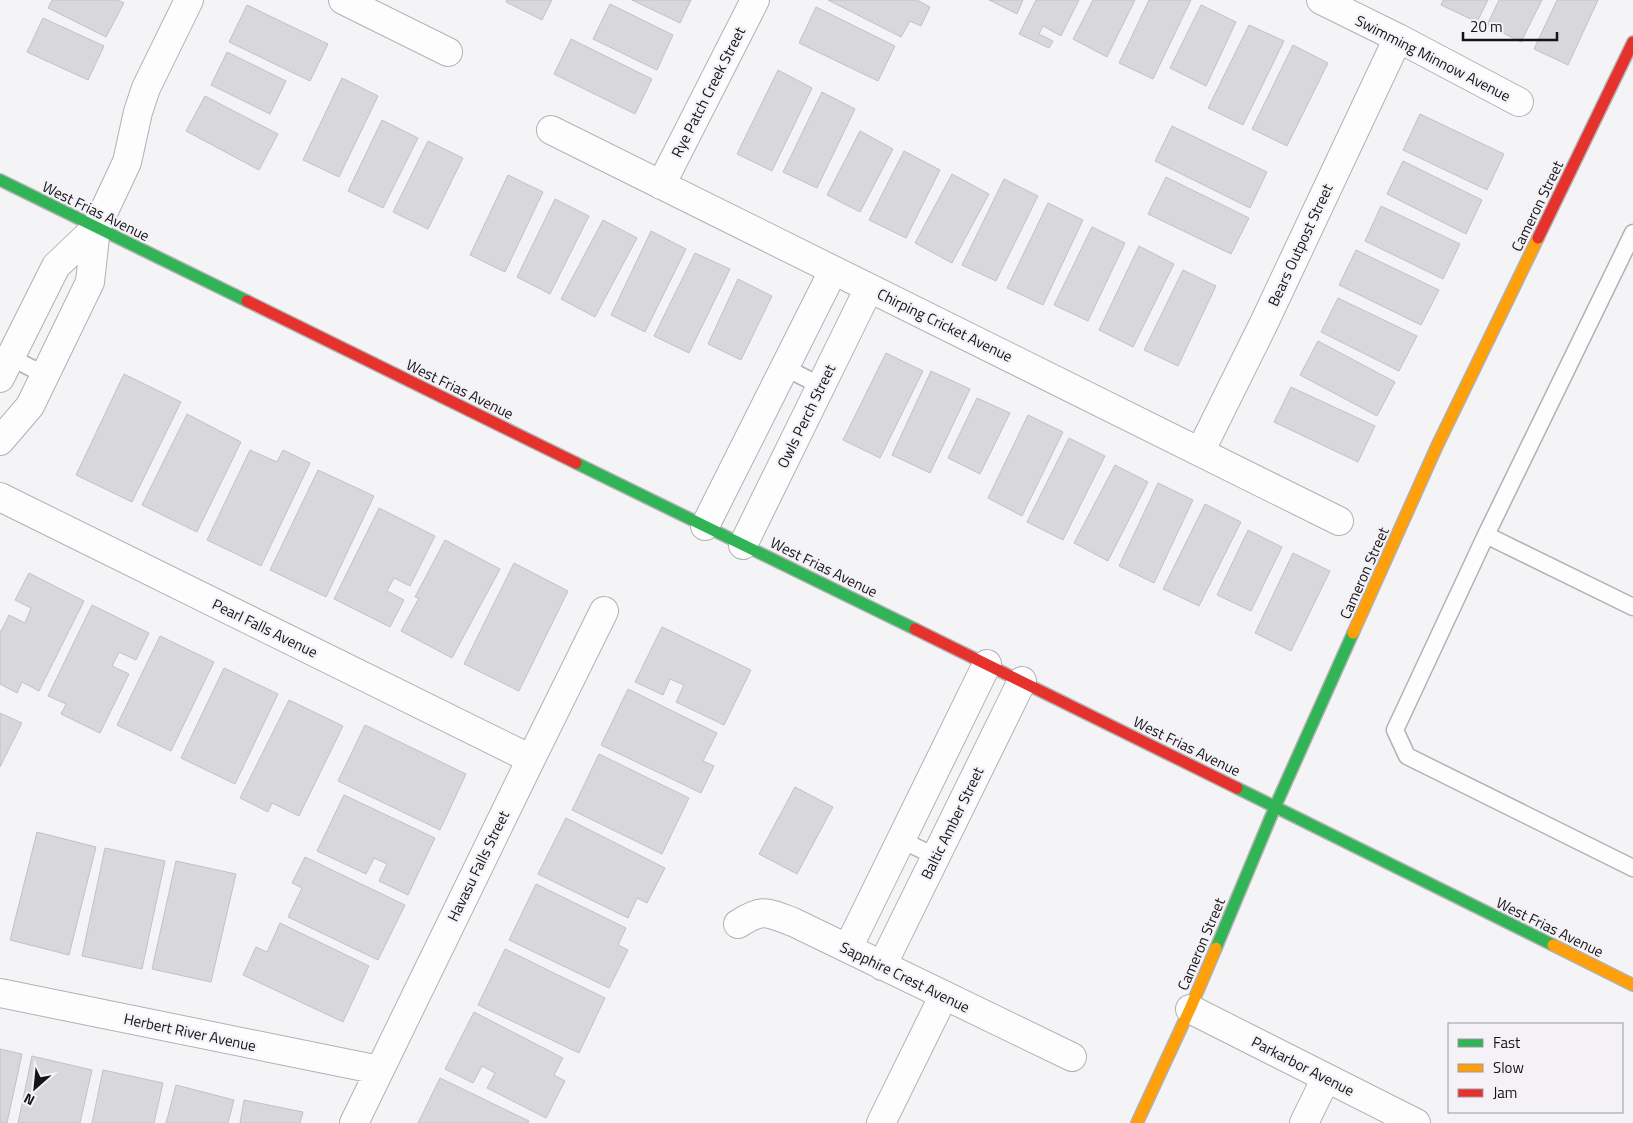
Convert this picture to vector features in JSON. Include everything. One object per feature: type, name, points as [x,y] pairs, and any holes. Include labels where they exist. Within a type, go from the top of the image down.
[{"type":"street","points":[[0,441],[30,406],[90,282],[96,228],[127,162],[138,112],[146,88],[189,0]]},
{"type":"street","points":[[343,0],[448,52]]},
{"type":"street","name":"Rye Patch Creek Street","points":[[661,185],[755,0]]},
{"type":"street","name":"Swimming Minnow Avenue","points":[[1321,0],[1519,102]]},
{"type":"street","name":"Bears Outpost Street","points":[[1200,452],[1264,323],[1398,38]]},
{"type":"street","name":"Cameron Street","points":[[1137,1123],[1190,1009],[1275,806],[1437,446],[1633,42]]},
{"type":"street","name":"Chirping Cricket Avenue","points":[[551,130],[1339,521]]},
{"type":"street","name":"West Frias Avenue","points":[[0,180],[1022,681],[1633,985]]},
{"type":"street","points":[[5,367],[56,266],[96,228]]},
{"type":"street","points":[[705,526],[833,271]]},
{"type":"street","name":"Owls Perch Street","points":[[743,545],[869,288]]},
{"type":"street","name":"Pearl Falls Avenue","points":[[0,497],[531,759]]},
{"type":"street","name":"Havasu Falls Street","points":[[354,1123],[604,611]]},
{"type":"street","points":[[848,948],[987,664]]},
{"type":"street","name":"Baltic Amber Street","points":[[882,966],[1022,681]]},
{"type":"street","name":"Sapphire Crest Avenue","points":[[738,924],[753,914],[769,913],[792,922],[1072,1057]]},
{"type":"street","name":"Herbert River Avenue","points":[[0,993],[379,1070]]},
{"type":"street","points":[[881,1123],[944,995]]},
{"type":"street","name":"Parkarbor Avenue","points":[[1190,1009],[1416,1123]]},
{"type":"street","points":[[1304,1123],[1326,1078]]},
{"type":"lane","points":[[1633,233],[1486,535],[1395,730],[1407,756],[1633,868]]},
{"type":"lane","points":[[5,367],[45,375]]},
{"type":"lane","points":[[784,367],[821,386]]},
{"type":"lane","points":[[1486,535],[1633,607]]},
{"type":"lane","points":[[901,840],[936,856]]},
{"type":"building","points":[[52,0],[118,0],[124,3],[106,37],[48,8]]},
{"type":"building","points":[[507,0],[552,0],[542,20],[506,2]]},
{"type":"building","points":[[632,0],[691,0],[680,23]]},
{"type":"building","points":[[828,0],[917,0],[930,7],[921,26],[910,21],[901,37]]},
{"type":"building","points":[[989,0],[1023,0],[1017,14]]},
{"type":"building","points":[[1036,0],[1079,0],[1061,36],[1043,26],[1039,34],[1053,41],[1049,48],[1019,34]]},
{"type":"building","points":[[1093,0],[1135,0],[1107,57],[1073,39]]},
{"type":"building","points":[[1149,0],[1191,0],[1153,79],[1119,63]]},
{"type":"building","points":[[1443,0],[1488,0],[1477,22],[1441,5]]},
{"type":"building","points":[[1499,0],[1542,0],[1521,42],[1487,25]]},
{"type":"building","points":[[1557,0],[1598,0],[1568,65],[1534,49]]},
{"type":"building","points":[[610,4],[673,35],[657,70],[593,39]]},
{"type":"building","points":[[247,5],[328,44],[310,81],[229,42]]},
{"type":"building","points":[[1201,5],[1236,22],[1206,86],[1170,68]]},
{"type":"building","points":[[816,7],[895,46],[878,81],[799,43]]},
{"type":"building","points":[[43,18],[104,46],[88,80],[27,52]]},
{"type":"building","points":[[1249,25],[1284,41],[1243,125],[1208,108]]},
{"type":"building","points":[[571,39],[652,79],[635,114],[554,74]]},
{"type":"building","points":[[1293,45],[1328,63],[1287,146],[1252,129]]},
{"type":"building","points":[[227,52],[286,81],[270,114],[211,85]]},
{"type":"building","points":[[778,70],[812,88],[772,171],[737,154]]},
{"type":"building","points":[[342,78],[378,96],[339,177],[303,160]]},
{"type":"building","points":[[822,92],[855,109],[817,188],[783,172]]},
{"type":"building","points":[[205,96],[278,134],[259,170],[186,131]]},
{"type":"building","points":[[1420,114],[1504,154],[1487,190],[1403,150]]},
{"type":"building","points":[[382,120],[418,138],[383,208],[348,191]]},
{"type":"building","points":[[1172,126],[1267,172],[1250,208],[1155,161]]},
{"type":"building","points":[[860,131],[893,149],[860,212],[827,195]]},
{"type":"building","points":[[428,141],[463,158],[428,229],[393,212]]},
{"type":"building","points":[[904,151],[940,170],[906,238],[869,220]]},
{"type":"building","points":[[1403,161],[1482,200],[1466,234],[1387,194]]},
{"type":"building","points":[[952,174],[989,194],[952,263],[915,243]]},
{"type":"building","points":[[508,175],[543,192],[505,272],[470,255]]},
{"type":"building","points":[[1166,177],[1249,218],[1231,254],[1148,214]]},
{"type":"building","points":[[1004,179],[1038,196],[996,281],[962,265]]},
{"type":"building","points":[[555,199],[589,216],[550,294],[517,277]]},
{"type":"building","points":[[1048,203],[1083,220],[1043,305],[1007,288]]},
{"type":"building","points":[[1381,206],[1460,244],[1443,279],[1365,241]]},
{"type":"building","points":[[603,220],[637,238],[595,317],[561,299]]},
{"type":"building","points":[[1092,227],[1125,243],[1088,321],[1054,305]]},
{"type":"building","points":[[651,231],[686,249],[645,332],[611,315]]},
{"type":"building","points":[[1139,246],[1174,264],[1133,347],[1099,330]]},
{"type":"building","points":[[1356,250],[1439,290],[1421,325],[1339,285]]},
{"type":"building","points":[[695,253],[730,269],[689,353],[654,336]]},
{"type":"building","points":[[1183,270],[1216,286],[1178,366],[1144,350]]},
{"type":"building","points":[[738,279],[772,296],[741,360],[708,344]]},
{"type":"building","points":[[1338,298],[1417,336],[1399,371],[1321,332]]},
{"type":"building","points":[[1318,341],[1395,382],[1377,416],[1300,375]]},
{"type":"building","points":[[886,353],[923,371],[880,458],[843,440]]},
{"type":"building","points":[[931,371],[970,389],[930,473],[892,455]]},
{"type":"building","points":[[124,374],[181,402],[132,502],[76,475]]},
{"type":"building","points":[[1291,387],[1375,426],[1358,462],[1274,422]]},
{"type":"building","points":[[977,398],[1010,413],[980,474],[948,458]]},
{"type":"building","points":[[187,414],[241,442],[197,532],[142,505]]},
{"type":"building","points":[[1028,415],[1063,432],[1022,516],[988,498]]},
{"type":"building","points":[[1069,438],[1105,456],[1063,540],[1027,522]]},
{"type":"building","points":[[250,450],[277,462],[283,450],[310,463],[261,566],[207,540]]},
{"type":"building","points":[[1115,465],[1148,482],[1108,561],[1074,543]]},
{"type":"building","points":[[318,470],[374,496],[326,597],[270,570]]},
{"type":"building","points":[[1158,483],[1193,500],[1154,583],[1119,566]]},
{"type":"building","points":[[1205,504],[1241,522],[1199,606],[1163,589]]},
{"type":"building","points":[[379,508],[435,536],[410,586],[394,578],[387,591],[404,600],[390,627],[334,599]]},
{"type":"building","points":[[1248,530],[1282,547],[1251,611],[1217,595]]},
{"type":"building","points":[[445,540],[500,569],[452,658],[401,631],[419,598],[415,597]]},
{"type":"building","points":[[1293,553],[1330,571],[1291,651],[1255,633]]},
{"type":"building","points":[[514,563],[568,591],[519,691],[464,664]]},
{"type":"building","points":[[29,573],[84,601],[39,691],[22,682],[17,693],[0,684],[0,633],[9,615],[25,623],[31,608],[15,600]]},
{"type":"building","points":[[92,605],[149,633],[136,660],[119,652],[112,666],[129,674],[100,733],[61,714],[66,704],[48,696]]},
{"type":"building","points":[[662,627],[751,670],[724,725],[676,702],[684,685],[670,679],[663,695],[635,682]]},
{"type":"building","points":[[160,636],[214,662],[171,751],[117,725]]},
{"type":"building","points":[[224,668],[278,694],[235,784],[181,758]]},
{"type":"building","points":[[628,689],[717,733],[703,761],[714,766],[701,793],[601,745]]},
{"type":"building","points":[[289,700],[343,726],[299,816],[272,803],[268,812],[240,798]]},
{"type":"building","points":[[0,713],[22,723],[0,767]]},
{"type":"building","points":[[365,725],[466,774],[440,830],[338,781]]},
{"type":"building","points":[[599,754],[689,798],[662,854],[572,810]]},
{"type":"building","points":[[795,787],[833,807],[797,874],[759,854]]},
{"type":"building","points":[[344,795],[435,838],[408,895],[379,881],[387,864],[374,858],[366,874],[317,851]]},
{"type":"building","points":[[566,818],[665,868],[647,903],[637,898],[628,918],[538,874]]},
{"type":"building","points":[[37,832],[96,847],[69,955],[10,940]]},
{"type":"building","points":[[105,848],[165,861],[142,969],[82,956]]},
{"type":"building","points":[[305,857],[405,905],[378,960],[288,917],[302,888],[292,883]]},
{"type":"building","points":[[176,861],[236,874],[211,982],[152,969]]},
{"type":"building","points":[[536,884],[626,928],[618,945],[628,950],[609,988],[509,940]]},
{"type":"building","points":[[280,923],[369,966],[343,1022],[243,975],[256,947],[267,952]]},
{"type":"building","points":[[505,949],[605,998],[579,1053],[478,1005]]},
{"type":"building","points":[[474,1012],[563,1058],[554,1075],[565,1081],[546,1118],[487,1088],[495,1073],[482,1066],[473,1083],[445,1069]]},
{"type":"building","points":[[0,1049],[22,1054],[7,1123],[0,1123]]},
{"type":"building","points":[[32,1056],[92,1070],[80,1123],[18,1123]]},
{"type":"building","points":[[103,1070],[163,1083],[154,1123],[92,1123]]},
{"type":"building","points":[[440,1078],[529,1121],[528,1123],[418,1123]]},
{"type":"building","points":[[176,1085],[234,1100],[228,1123],[166,1123]]},
{"type":"building","points":[[244,1100],[303,1112],[300,1123],[240,1123]]},
{"type":"traffic: fast","points":[[0,180],[247,301]]},
{"type":"traffic: fast","points":[[576,463],[915,629]]},
{"type":"traffic: fast","points":[[1216,948],[1275,807],[1353,633]]},
{"type":"traffic: fast","points":[[1237,788],[1553,945]]},
{"type":"traffic: slow","points":[[1353,633],[1437,446],[1538,238]]},
{"type":"traffic: slow","points":[[1553,945],[1633,985]]},
{"type":"traffic: slow","points":[[1137,1123],[1216,948]]},
{"type":"traffic: jam","points":[[1538,238],[1633,42]]},
{"type":"traffic: jam","points":[[247,301],[576,463]]},
{"type":"traffic: jam","points":[[915,629],[1237,788]]}]
